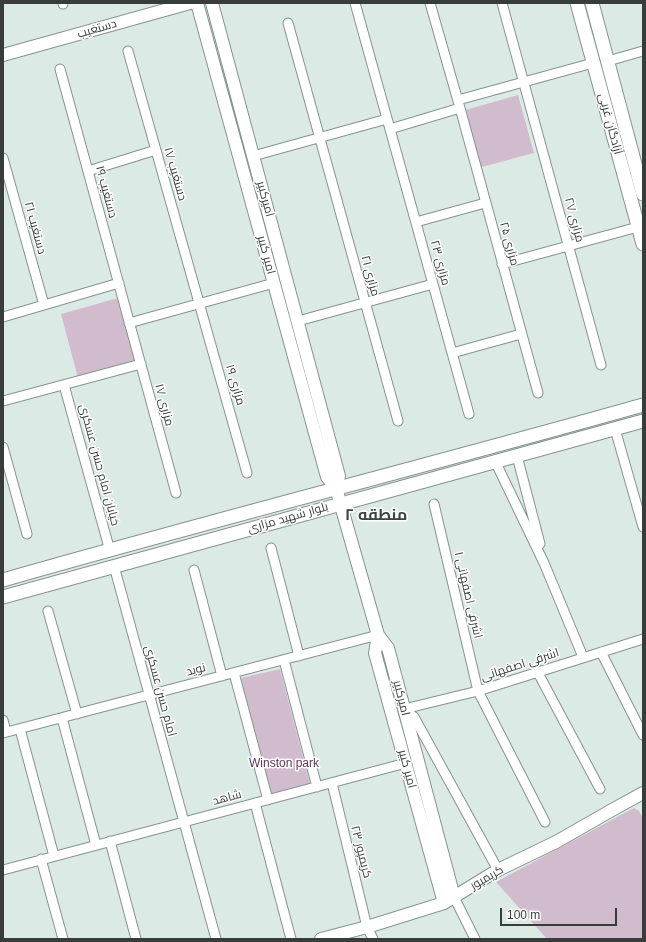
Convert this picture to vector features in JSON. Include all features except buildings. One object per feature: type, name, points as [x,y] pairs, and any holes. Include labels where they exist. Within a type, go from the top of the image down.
[{"type":"main road","name":"آزادگان غربی","points":[[577,3],[643,244]]},
{"type":"main road","name":"آزادگان غربی","points":[[592,3],[643,194]]},
{"type":"main road","points":[[625,180],[638,176]]},
{"type":"main road","name":"بلوار شهید مزاری","points":[[3,580],[643,405]]},
{"type":"main road","name":"بلوار شهید مزاری","points":[[3,597],[340,503],[643,421]]},
{"type":"main road","points":[[26,574],[30,589]]},
{"type":"street","name":"دستغیب","points":[[3,55],[190,3]]},
{"type":"street","name":"امیر کبیر","points":[[197,3],[327,477],[336,488],[340,503]]},
{"type":"street","name":"امیرکبیر","points":[[212,3],[340,476],[336,488]]},
{"type":"street","name":"مزاری ۲۳","points":[[355,3],[469,414]]},
{"type":"street","name":"مزاری ۲۵","points":[[430,3],[538,393]]},
{"type":"street","name":"مزاری ۲۷","points":[[502,3],[602,365]]},
{"type":"street","name":"مزاری ۲۱","points":[[288,23],[398,421]]},
{"type":"street","name":"دستغیب ۱۷","points":[[128,51],[199,304]]},
{"type":"street","points":[[608,61],[643,51]]},
{"type":"street","points":[[390,129],[524,82],[593,63]]},
{"type":"street","name":"دستغیب ۱۹","points":[[60,69],[129,323]]},
{"type":"street","points":[[221,94],[236,91]]},
{"type":"street","points":[[253,156],[387,119]]},
{"type":"street","points":[[88,171],[156,150]]},
{"type":"street","name":"دستغیب ۲۱","points":[[3,158],[44,305]]},
{"type":"street","points":[[416,222],[485,203]]},
{"type":"street","points":[[259,228],[272,225]]},
{"type":"street","points":[[502,264],[638,227]]},
{"type":"street","points":[[3,317],[118,283]]},
{"type":"street","points":[[129,323],[274,283]]},
{"type":"street","points":[[298,321],[433,284]]},
{"type":"street","name":"مزاری ۱۹","points":[[199,304],[247,473]]},
{"type":"street","name":"مزاری ۱۷","points":[[129,323],[176,493]]},
{"type":"street","points":[[452,353],[521,334]]},
{"type":"street","points":[[3,401],[141,364]]},
{"type":"street","name":"خیابان امام حسن عسکری","points":[[64,385],[110,551]]},
{"type":"street","points":[[615,429],[643,527]]},
{"type":"street","points":[[3,446],[27,534]]},
{"type":"street","points":[[517,456],[544,563]]},
{"type":"street","points":[[495,461],[544,563],[583,658]]},
{"type":"street","name":"امیرکبیر","points":[[340,503],[378,635],[388,648],[454,897]]},
{"type":"street","name":"اشرفی اصفهانی ۱","points":[[434,504],[478,691],[545,822]]},
{"type":"street","points":[[271,548],[299,656]]},
{"type":"street","name":"امام حسن عسکری","points":[[114,566],[216,939]]},
{"type":"street","points":[[194,570],[222,676]]},
{"type":"street","points":[[48,611],[77,714]]},
{"type":"street","name":"امیر کبیر","points":[[378,635],[376,652],[444,903]]},
{"type":"street","name":"نوید","points":[[5,733],[378,635]]},
{"type":"street","name":"اشرفی اصفهانی","points":[[404,709],[478,691],[643,639]]},
{"type":"street","points":[[601,652],[643,735]]},
{"type":"street","points":[[284,660],[317,787]]},
{"type":"street","points":[[537,672],[600,789]]},
{"type":"street","points":[[234,673],[268,800]]},
{"type":"street","points":[[404,709],[414,717],[498,870]]},
{"type":"street","points":[[62,718],[96,845]]},
{"type":"street","points":[[3,720],[5,733]]},
{"type":"street","points":[[20,729],[54,856]]},
{"type":"street","name":"شاهد","points":[[3,870],[406,763]]},
{"type":"street","name":"کریمپور ۲۳","points":[[332,783],[367,927],[373,939]]},
{"type":"street","name":"کریمپور","points":[[321,939],[367,927],[444,903],[498,870],[556,842],[612,810],[642,796]]},
{"type":"street","points":[[255,803],[291,939]]},
{"type":"street","points":[[110,841],[136,939]]},
{"type":"street","points":[[41,859],[63,939]]},
{"type":"street","points":[[454,897],[475,939]]},
{"type":"green space","points":[[518,95],[534,153],[478,168],[462,111]]},
{"type":"green space","points":[[118,298],[136,362],[78,378],[61,314]]},
{"type":"green space","name":"Winston park","points":[[280,669],[310,784],[271,795],[241,678]]},
{"type":"green space","points":[[634,808],[639,811],[643,818],[643,939],[547,939],[496,882]]},
{"type":"district","name":"منطقه ۲","points":[[376,516]]}]
